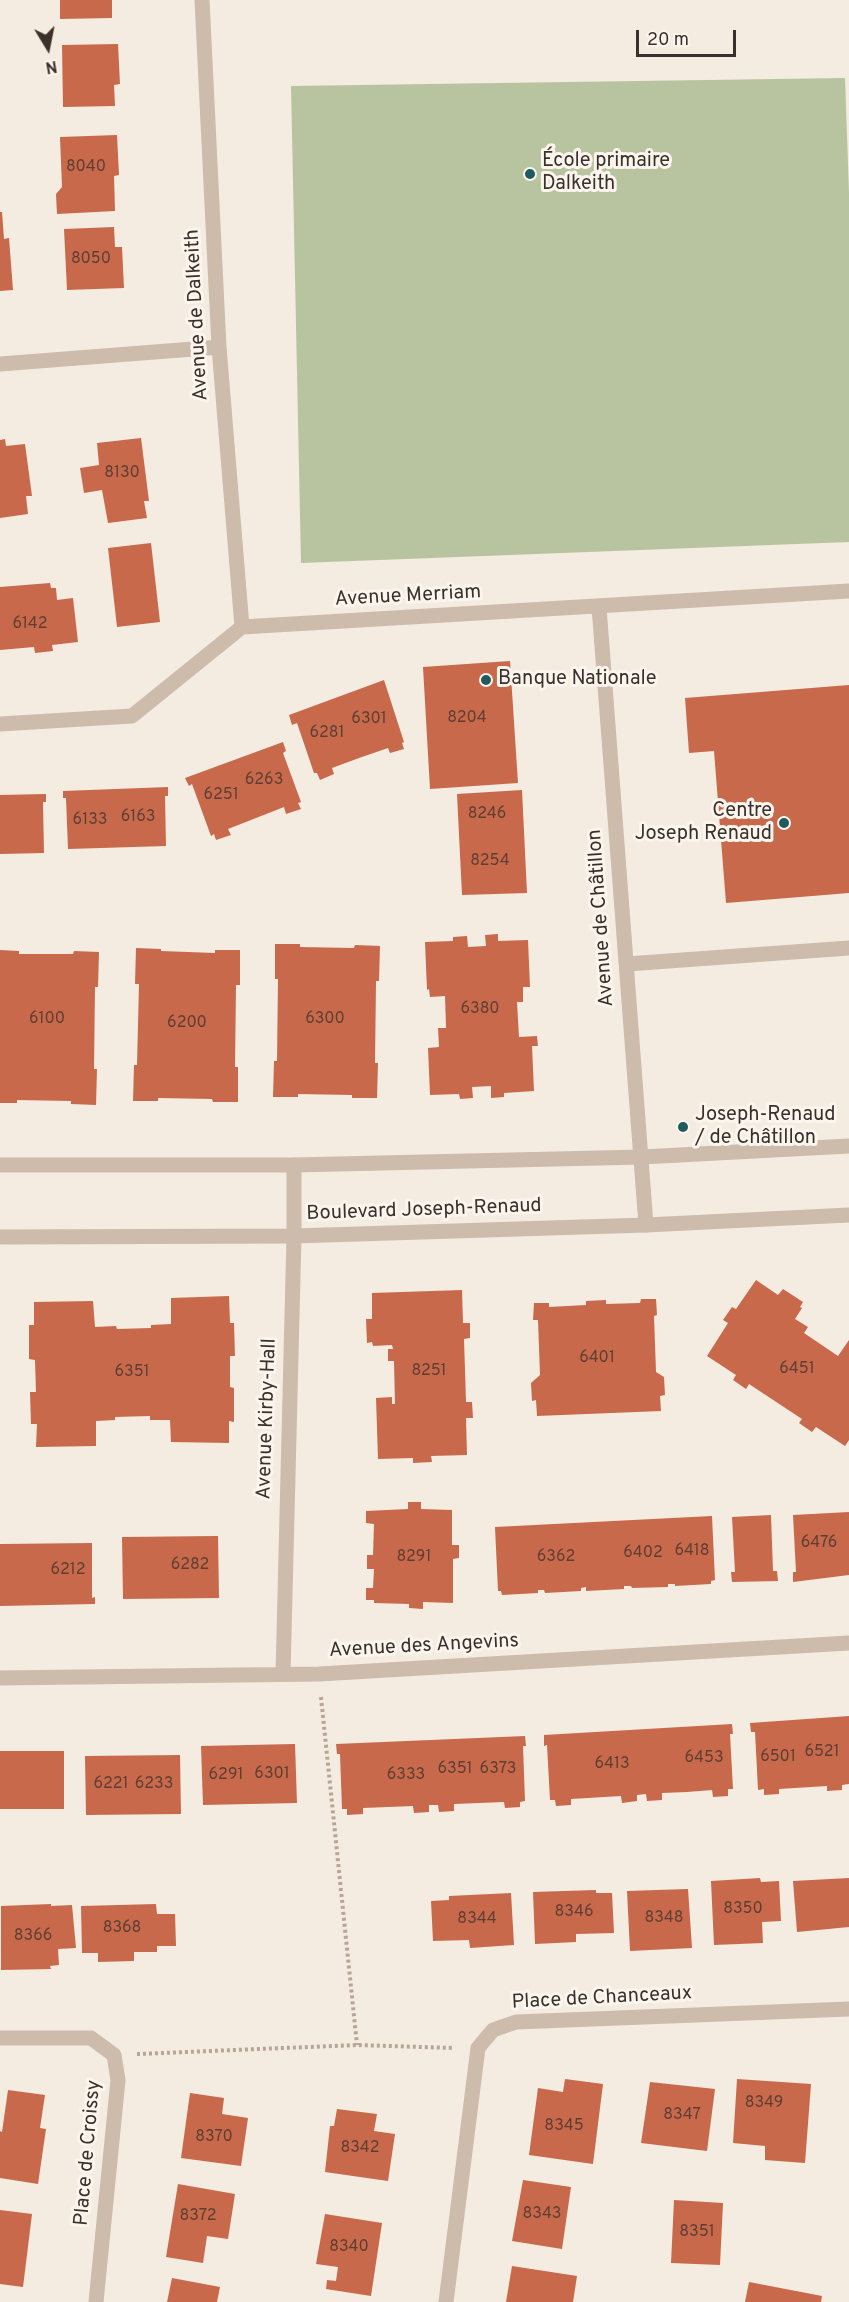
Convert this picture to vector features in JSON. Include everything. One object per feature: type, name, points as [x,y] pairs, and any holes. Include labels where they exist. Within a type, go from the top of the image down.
[{"type":"street","name":"Avenue de Dalkeith","points":[[202,0],[219,347],[242,627]]},
{"type":"street","points":[[0,364],[219,347]]},
{"type":"street","name":"Avenue Merriam","points":[[242,627],[849,591]]},
{"type":"street","name":"Avenue de Châtillon","points":[[599,607],[646,1225]]},
{"type":"street","points":[[0,723],[132,716],[242,627]]},
{"type":"street","points":[[627,964],[849,948]]},
{"type":"street","points":[[0,1165],[294,1165],[642,1157],[849,1146]]},
{"type":"street","name":"Avenue Kirby-Hall","points":[[282,1674],[294,1165]]},
{"type":"street","name":"Boulevard Joseph-Renaud","points":[[0,1237],[294,1236],[646,1225],[849,1215]]},
{"type":"street","name":"Avenue des Angevins","points":[[0,1677],[319,1674],[849,1643]]},
{"type":"street","name":"Place de Chanceaux","points":[[478,2048],[493,2030],[516,2022],[849,2009]]},
{"type":"street","name":"Place de Croissy","points":[[0,2038],[91,2038],[114,2055],[118,2080],[96,2302]]},
{"type":"street","points":[[446,2302],[478,2048]]},
{"type":"path","points":[[319,1674],[357,2045]]},
{"type":"path","points":[[114,2055],[357,2045],[478,2048]]},
{"type":"green space","name":"École primaire Dalkeith","points":[[845,78],[849,193],[849,542],[301,563],[291,86]]},
{"type":"building","points":[[60,0],[112,0],[112,18],[60,19]]},
{"type":"building","points":[[118,44],[120,84],[114,85],[115,106],[63,107],[62,45]]},
{"type":"building","points":[[117,135],[119,175],[114,176],[115,211],[57,214],[56,194],[62,187],[60,137]]},
{"type":"building","points":[[0,212],[2,212],[4,239],[9,238],[13,290],[0,291]]},
{"type":"building","points":[[114,227],[115,247],[122,247],[124,288],[67,290],[64,229]]},
{"type":"building","points":[[141,438],[149,501],[144,501],[147,518],[108,523],[102,490],[84,493],[80,468],[99,465],[97,443]]},
{"type":"building","points":[[5,439],[6,446],[25,444],[32,496],[26,496],[28,514],[0,518],[0,440]]},
{"type":"building","points":[[151,543],[160,622],[117,627],[108,548]]},
{"type":"building","points":[[50,583],[51,588],[56,588],[57,600],[73,598],[78,642],[52,645],[53,651],[35,653],[34,647],[0,650],[0,587]]},
{"type":"building","points":[[510,661],[518,783],[430,789],[423,667]]},
{"type":"building","points":[[384,680],[404,742],[402,743],[404,749],[390,753],[388,748],[359,758],[332,768],[334,774],[320,780],[317,773],[314,773],[297,723],[292,725],[289,715]]},
{"type":"building","name":"Centre Joseph Renaud","points":[[849,685],[849,893],[726,903],[714,751],[689,753],[685,698]]},
{"type":"building","points":[[283,742],[286,751],[283,753],[301,802],[298,803],[301,809],[286,814],[284,807],[228,829],[231,835],[216,840],[214,834],[211,836],[192,784],[189,786],[185,778]]},
{"type":"building","points":[[168,787],[168,796],[165,796],[166,846],[68,849],[66,798],[63,798],[63,791]]},
{"type":"building","points":[[522,790],[527,893],[462,895],[457,794]]},
{"type":"building","points":[[46,794],[46,802],[43,802],[44,853],[0,854],[0,795]]},
{"type":"building","points":[[498,934],[498,941],[528,940],[530,987],[523,987],[523,1002],[517,1002],[519,1037],[537,1036],[538,1046],[532,1046],[534,1091],[504,1093],[504,1097],[491,1098],[491,1086],[472,1087],[473,1098],[460,1099],[459,1094],[430,1095],[428,1048],[439,1047],[438,1028],[446,1028],[445,996],[430,997],[429,989],[427,990],[425,942],[453,941],[453,937],[467,936],[468,947],[486,946],[485,935]]},
{"type":"building","points":[[275,944],[300,944],[300,947],[380,946],[379,981],[376,981],[377,1098],[298,1094],[298,1097],[273,1097],[274,1061],[277,1061],[278,979],[275,979]]},
{"type":"building","points":[[136,948],[215,953],[215,950],[240,950],[240,985],[236,985],[235,1067],[238,1067],[238,1102],[158,1098],[158,1101],[133,1101],[134,1065],[137,1065],[139,984],[135,984]]},
{"type":"building","points":[[0,950],[19,951],[19,954],[99,952],[98,987],[95,987],[96,1105],[71,1104],[71,1101],[17,1100],[17,1103],[0,1103]]},
{"type":"building","points":[[756,1280],[778,1295],[783,1289],[803,1302],[795,1319],[808,1327],[804,1333],[838,1356],[849,1340],[849,1440],[845,1446],[816,1427],[812,1432],[799,1423],[802,1419],[749,1384],[746,1389],[733,1380],[736,1375],[707,1356],[728,1323],[723,1320],[732,1307],[736,1309]]},
{"type":"building","points":[[462,1290],[463,1323],[470,1323],[470,1338],[464,1339],[466,1402],[472,1402],[473,1418],[466,1418],[467,1455],[431,1456],[432,1462],[413,1463],[413,1458],[378,1459],[376,1398],[392,1397],[392,1404],[395,1404],[394,1361],[388,1361],[388,1349],[393,1349],[392,1345],[373,1346],[372,1342],[367,1343],[366,1319],[372,1319],[372,1293]]},
{"type":"building","points":[[229,1296],[230,1323],[234,1323],[235,1356],[230,1356],[230,1387],[234,1388],[234,1422],[229,1421],[229,1443],[171,1442],[170,1420],[150,1420],[150,1416],[115,1417],[115,1420],[96,1421],[96,1446],[36,1447],[37,1424],[31,1424],[30,1392],[36,1392],[35,1360],[29,1359],[29,1325],[34,1325],[34,1302],[93,1301],[95,1327],[151,1328],[151,1325],[171,1324],[171,1298]]},
{"type":"building","points":[[641,1299],[656,1299],[657,1315],[654,1316],[656,1372],[664,1377],[665,1395],[660,1396],[661,1411],[537,1416],[536,1400],[532,1401],[531,1383],[540,1375],[538,1320],[533,1320],[534,1303],[549,1303],[549,1307],[586,1305],[586,1301],[606,1300],[606,1304],[640,1303]]},
{"type":"building","points":[[408,1502],[421,1502],[421,1509],[452,1510],[452,1545],[459,1545],[459,1558],[453,1559],[453,1603],[423,1602],[423,1609],[409,1608],[409,1604],[374,1603],[374,1600],[366,1600],[366,1588],[373,1588],[374,1569],[367,1569],[367,1555],[373,1555],[374,1524],[366,1523],[366,1511],[408,1509]]},
{"type":"building","points":[[849,1512],[849,1575],[793,1582],[793,1572],[796,1572],[793,1515]]},
{"type":"building","points":[[771,1515],[773,1571],[777,1571],[778,1581],[732,1582],[731,1572],[735,1572],[732,1517]]},
{"type":"building","points":[[712,1516],[715,1580],[711,1581],[711,1584],[675,1586],[675,1584],[668,1584],[668,1587],[632,1588],[624,1586],[624,1589],[586,1591],[586,1587],[581,1588],[581,1591],[545,1593],[544,1590],[538,1590],[538,1593],[502,1595],[501,1591],[498,1591],[495,1527]]},
{"type":"building","points":[[218,1536],[219,1598],[123,1599],[122,1537]]},
{"type":"building","points":[[92,1543],[92,1598],[95,1597],[95,1604],[0,1606],[0,1544]]},
{"type":"building","points":[[849,1716],[849,1784],[842,1785],[842,1790],[827,1791],[827,1786],[779,1789],[779,1794],[764,1795],[764,1789],[758,1790],[755,1732],[751,1732],[750,1723]]},
{"type":"building","points":[[732,1724],[733,1734],[730,1734],[733,1789],[728,1789],[728,1796],[713,1797],[712,1790],[662,1793],[662,1800],[647,1801],[646,1794],[637,1795],[637,1801],[622,1803],[621,1796],[571,1799],[571,1805],[556,1806],[555,1800],[550,1800],[547,1745],[544,1746],[544,1735]]},
{"type":"building","points":[[525,1736],[526,1746],[523,1746],[525,1801],[520,1802],[520,1807],[505,1808],[504,1802],[454,1804],[454,1811],[439,1812],[438,1805],[429,1805],[429,1812],[414,1813],[413,1806],[363,1808],[363,1814],[347,1815],[347,1809],[342,1809],[340,1754],[337,1754],[336,1744]]},
{"type":"building","points":[[295,1744],[297,1803],[203,1805],[201,1746]]},
{"type":"building","points":[[0,1751],[64,1751],[64,1809],[0,1809]]},
{"type":"building","points":[[180,1755],[181,1814],[86,1815],[85,1756]]},
{"type":"building","points":[[760,1878],[761,1882],[779,1881],[781,1921],[762,1922],[763,1943],[714,1945],[711,1881]]},
{"type":"building","points":[[849,1878],[849,1927],[797,1932],[793,1881]]},
{"type":"building","points":[[688,1889],[692,1948],[630,1951],[627,1891]]},
{"type":"building","points":[[596,1890],[596,1893],[612,1893],[614,1933],[576,1934],[576,1942],[535,1944],[533,1892]]},
{"type":"building","points":[[511,1893],[514,1945],[470,1948],[469,1940],[433,1941],[431,1901],[449,1900],[449,1896]]},
{"type":"building","points":[[51,1904],[51,1906],[72,1905],[76,1948],[58,1949],[59,1965],[50,1966],[51,1969],[1,1970],[1,1906]]},
{"type":"building","points":[[156,1904],[157,1914],[175,1914],[176,1946],[157,1946],[157,1952],[134,1952],[134,1961],[98,1962],[98,1953],[82,1953],[81,1906]]},
{"type":"building","points":[[565,2079],[603,2084],[593,2164],[529,2155],[538,2088],[563,2092]]},
{"type":"building","points":[[737,2079],[811,2084],[805,2163],[765,2160],[765,2146],[733,2143]]},
{"type":"building","points":[[650,2082],[715,2089],[707,2151],[641,2143]]},
{"type":"building","points":[[8,2090],[45,2095],[40,2128],[46,2129],[38,2184],[0,2178],[0,2131],[2,2132]]},
{"type":"building","points":[[190,2093],[224,2098],[222,2114],[248,2118],[241,2166],[181,2158]]},
{"type":"building","points":[[337,2109],[377,2114],[374,2131],[395,2134],[388,2181],[325,2172],[330,2126],[334,2126]]},
{"type":"building","points":[[523,2180],[571,2187],[562,2249],[512,2241]]},
{"type":"building","points":[[178,2184],[235,2194],[228,2239],[207,2236],[203,2263],[166,2257]]},
{"type":"building","points":[[674,2200],[723,2203],[720,2265],[671,2263]]},
{"type":"building","points":[[0,2210],[32,2214],[23,2287],[0,2284]]},
{"type":"building","points":[[325,2214],[382,2223],[371,2296],[326,2289],[327,2280],[336,2281],[338,2267],[316,2264]]},
{"type":"building","points":[[512,2266],[577,2276],[573,2302],[506,2302]]},
{"type":"building","points":[[172,2278],[220,2287],[217,2302],[167,2302]]},
{"type":"building","points":[[749,2282],[822,2296],[821,2302],[745,2302]]},
{"type":"place","name":"École primaire Dalkeith","points":[[530,174]]},
{"type":"place","name":"Banque Nationale","points":[[486,680]]},
{"type":"place","name":"Centre Joseph Renaud","points":[[784,823]]},
{"type":"place","name":"Joseph-Renaud / de Châtillon","points":[[683,1127]]}]
